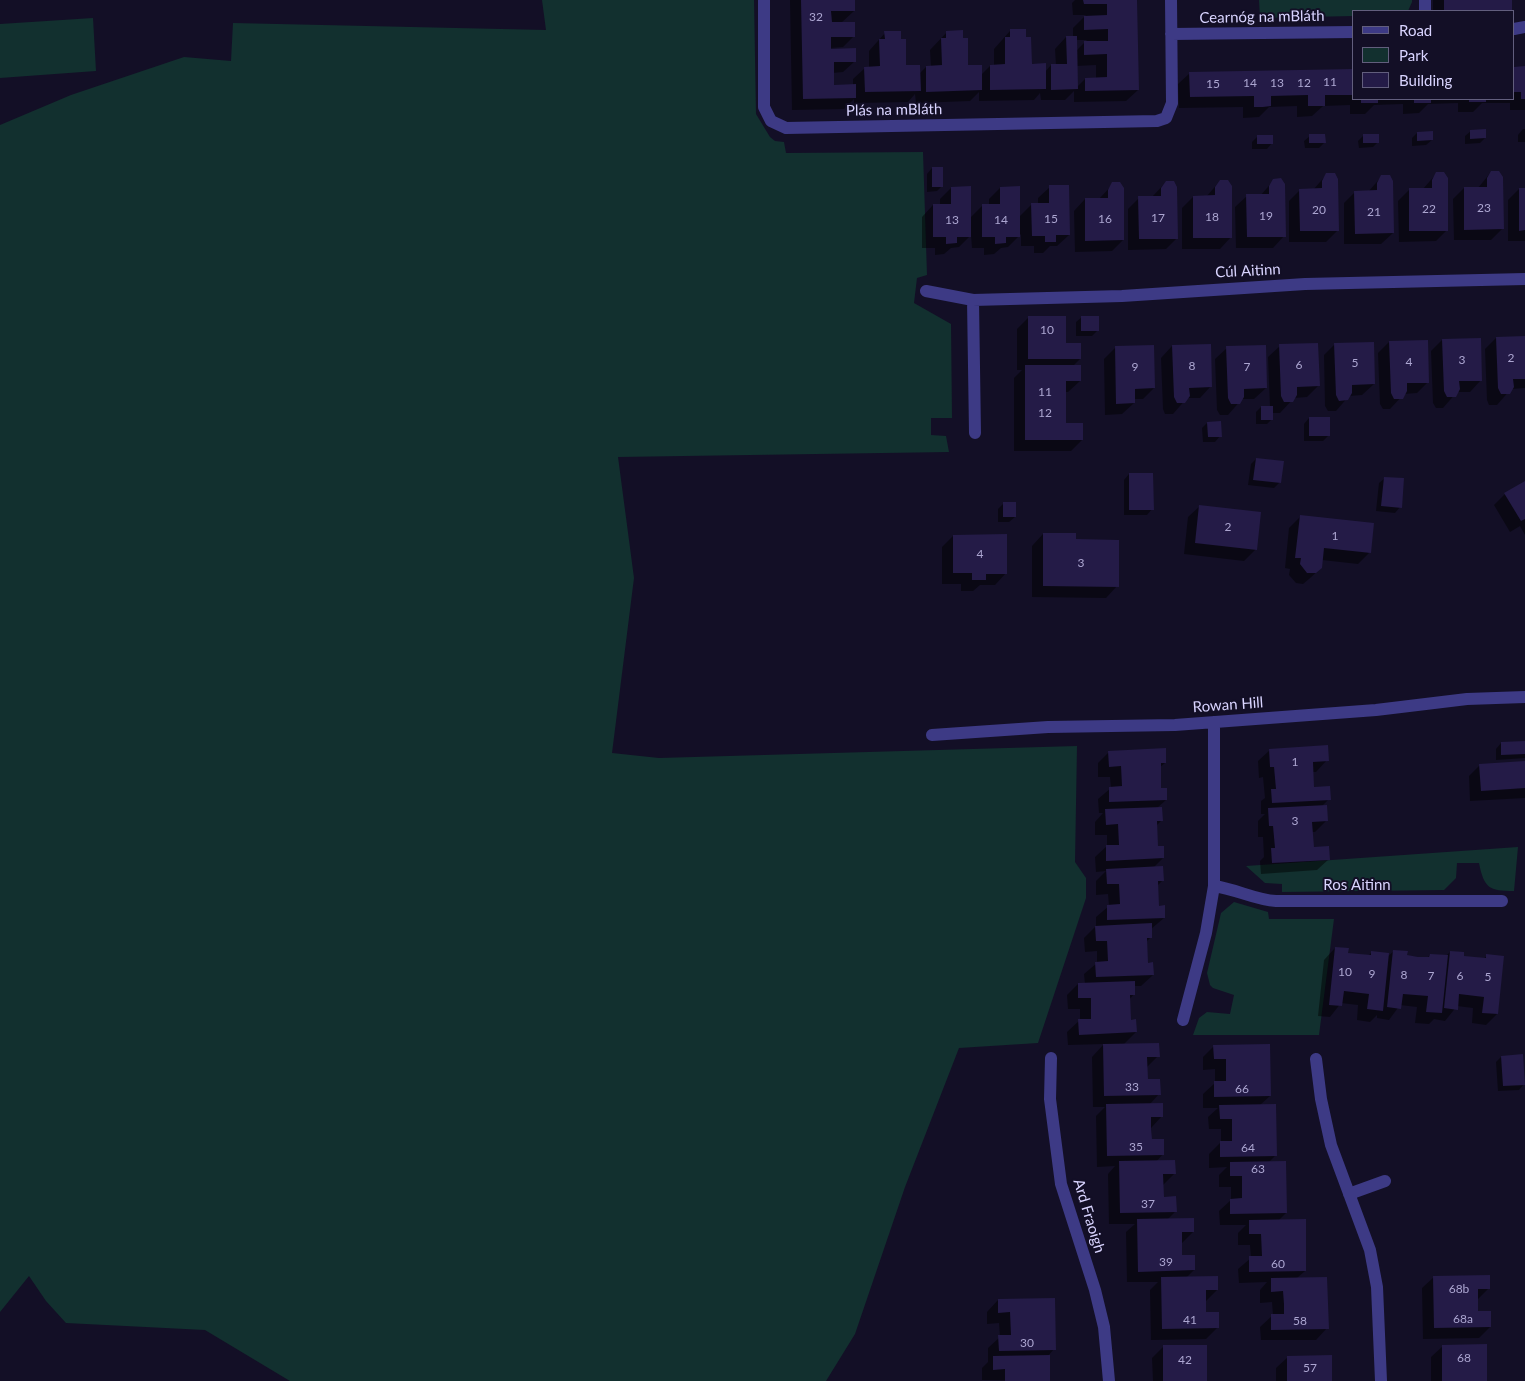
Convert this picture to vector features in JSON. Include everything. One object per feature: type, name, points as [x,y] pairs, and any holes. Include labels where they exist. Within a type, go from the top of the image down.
[{"type":"street","name":"Plás na mBláth","points":[[764,0],[764,107],[767,115],[778,125],[786,128],[1157,121],[1166,118],[1170,111],[1172,34]]},
{"type":"street","points":[[1171,0],[1172,34]]},
{"type":"street","name":"Cearnóg na mBláth","points":[[1172,34],[1352,32]]},
{"type":"street","name":"Cúl Aitinn","points":[[926,291],[973,300],[1122,296],[1305,284],[1525,279]]},
{"type":"street","points":[[973,300],[975,434]]},
{"type":"street","name":"Rowan Hill","points":[[932,735],[1048,727],[1153,726],[1392,708],[1468,699],[1525,697]]},
{"type":"street","points":[[1183,1020],[1206,933],[1214,886],[1214,722]]},
{"type":"street","name":"Ros Aitinn","points":[[1214,886],[1233,888],[1265,900],[1276,901],[1502,900]]},
{"type":"street","name":"Ard Fraoigh","points":[[1051,1058],[1050,1099],[1061,1184],[1097,1296],[1104,1327],[1109,1381]]},
{"type":"street","points":[[1316,1059],[1321,1099],[1331,1145],[1370,1250],[1376,1287],[1382,1381]]},
{"type":"street","points":[[1349,1194],[1385,1181]]},
{"type":"green space","points":[[542,0],[754,0],[756,114],[770,137],[775,141],[784,142],[786,153],[923,152],[927,275],[917,278],[914,303],[951,324],[952,418],[931,418],[931,435],[946,436],[949,452],[618,457],[634,578],[612,753],[659,758],[1077,746],[1075,862],[1086,878],[1086,898],[1038,1043],[959,1048],[905,1187],[855,1334],[826,1381],[290,1381],[205,1330],[66,1323],[46,1301],[29,1276],[0,1312],[0,125],[71,95],[184,57],[231,61],[233,23],[546,30]]},
{"type":"green space","points":[[1259,0],[1412,0],[1408,10],[1352,10],[1352,16],[1260,18]]},
{"type":"green space","points":[[93,18],[96,71],[0,78],[0,24]]},
{"type":"green space","points":[[1518,847],[1514,891],[1493,889],[1489,886],[1483,878],[1479,863],[1457,863],[1456,878],[1444,890],[1282,892],[1282,884],[1265,883],[1246,866]]},
{"type":"green space","points":[[1234,902],[1268,912],[1269,919],[1334,919],[1319,1035],[1193,1035],[1199,1018],[1207,1012],[1230,1014],[1234,995],[1213,988],[1210,985],[1207,973],[1221,913]]},
{"type":"building","points":[[801,0],[855,0],[855,11],[831,11],[832,22],[855,22],[855,37],[831,37],[831,49],[856,48],[856,62],[834,62],[834,85],[856,84],[856,98],[803,99]]},
{"type":"building","points":[[1083,0],[1137,0],[1139,90],[1085,91],[1085,78],[1107,77],[1107,54],[1084,55],[1084,41],[1108,41],[1108,29],[1084,30],[1084,16],[1107,15],[1107,4],[1084,4]]},
{"type":"building","points":[[1444,0],[1512,0],[1512,10],[1444,10]]},
{"type":"building","points":[[1010,29],[1026,29],[1026,37],[1031,37],[1032,64],[1046,63],[1046,89],[990,90],[990,65],[1005,64],[1005,37],[1010,37]]},
{"type":"building","points":[[963,30],[963,38],[968,38],[968,65],[982,65],[982,90],[926,92],[926,66],[942,65],[941,38],[946,38],[946,31]]},
{"type":"building","points":[[884,31],[901,31],[901,39],[906,39],[906,65],[920,65],[921,91],[865,92],[864,67],[880,66],[879,39],[885,39]]},
{"type":"building","points":[[1066,36],[1077,36],[1078,89],[1051,90],[1051,64],[1067,64]]},
{"type":"building","points":[[1525,66],[1525,99],[1521,99],[1521,92],[1515,92],[1515,67]]},
{"type":"building","points":[[1352,69],[1352,95],[1325,95],[1325,106],[1308,106],[1308,95],[1271,96],[1271,106],[1254,107],[1254,96],[1190,97],[1189,72]]},
{"type":"building","points":[[1361,100],[1378,100],[1378,103],[1361,103]]},
{"type":"building","points":[[1414,100],[1431,100],[1431,103],[1414,103]]},
{"type":"building","points":[[1469,100],[1486,100],[1486,102],[1469,102]]},
{"type":"building","points":[[1486,129],[1486,138],[1470,139],[1470,130]]},
{"type":"building","points":[[1433,131],[1433,140],[1417,141],[1417,132]]},
{"type":"building","points":[[1309,134],[1325,134],[1326,143],[1309,143]]},
{"type":"building","points":[[1363,134],[1379,134],[1379,143],[1363,143]]},
{"type":"building","points":[[1257,135],[1273,135],[1273,144],[1257,144]]},
{"type":"building","points":[[932,167],[943,167],[943,187],[932,187]]},
{"type":"building","points":[[1491,171],[1499,171],[1503,177],[1504,229],[1464,230],[1464,187],[1487,187],[1487,178]]},
{"type":"building","points":[[1436,172],[1444,172],[1448,178],[1448,231],[1409,231],[1409,188],[1432,188],[1432,180]]},
{"type":"building","points":[[1326,173],[1335,173],[1338,179],[1339,231],[1300,231],[1299,189],[1322,188],[1322,181]]},
{"type":"building","points":[[1381,175],[1390,175],[1393,181],[1394,233],[1355,234],[1354,191],[1377,190],[1377,183]]},
{"type":"building","points":[[1281,178],[1285,184],[1286,237],[1247,237],[1246,194],[1269,194],[1269,186],[1273,179]]},
{"type":"building","points":[[1220,180],[1228,180],[1232,186],[1232,238],[1193,238],[1193,196],[1215,195],[1215,187]]},
{"type":"building","points":[[1166,181],[1174,181],[1177,187],[1178,239],[1139,239],[1138,196],[1161,196],[1161,188]]},
{"type":"building","points":[[1112,182],[1120,182],[1124,188],[1124,240],[1085,241],[1085,198],[1108,198],[1108,190]]},
{"type":"building","points":[[1049,185],[1069,185],[1070,235],[1056,235],[1056,242],[1045,242],[1045,236],[1032,236],[1031,203],[1049,203]]},
{"type":"building","points":[[971,186],[971,237],[957,237],[957,243],[946,244],[946,237],[933,237],[933,204],[951,204],[951,187]]},
{"type":"building","points":[[1020,186],[1020,237],[1006,237],[1006,243],[995,244],[995,237],[982,237],[982,204],[1000,204],[1000,187]]},
{"type":"building","points":[[1519,188],[1525,188],[1525,230],[1519,231]]},
{"type":"building","points":[[1028,316],[1066,316],[1066,343],[1081,343],[1081,359],[1028,359]]},
{"type":"building","points":[[1081,316],[1099,316],[1099,331],[1081,331]]},
{"type":"building","points":[[1525,336],[1525,379],[1513,379],[1514,387],[1510,394],[1501,394],[1498,388],[1496,337]]},
{"type":"building","points":[[1481,338],[1482,381],[1459,381],[1460,389],[1456,397],[1447,397],[1444,391],[1442,339]]},
{"type":"building","points":[[1428,340],[1429,383],[1407,383],[1407,391],[1403,399],[1394,399],[1391,393],[1389,341]]},
{"type":"building","points":[[1374,342],[1375,384],[1352,385],[1352,393],[1348,400],[1339,401],[1336,395],[1334,343]]},
{"type":"building","points":[[1318,343],[1320,386],[1297,387],[1297,395],[1293,402],[1284,402],[1281,396],[1279,344]]},
{"type":"building","points":[[1211,344],[1212,387],[1189,388],[1190,396],[1185,403],[1177,403],[1174,397],[1172,345]]},
{"type":"building","points":[[1154,345],[1155,388],[1135,389],[1135,403],[1116,404],[1115,346]]},
{"type":"building","points":[[1266,345],[1267,388],[1244,389],[1244,397],[1240,404],[1231,404],[1228,398],[1226,346]]},
{"type":"building","points":[[1025,365],[1081,365],[1081,381],[1066,381],[1066,423],[1083,423],[1083,440],[1025,440]]},
{"type":"building","points":[[1261,406],[1273,406],[1273,420],[1261,420]]},
{"type":"building","points":[[1309,417],[1330,417],[1330,436],[1309,436]]},
{"type":"building","points":[[1221,421],[1222,437],[1208,437],[1207,422]]},
{"type":"building","points":[[1256,458],[1284,461],[1281,483],[1253,480]]},
{"type":"building","points":[[1129,473],[1153,473],[1154,510],[1129,510]]},
{"type":"building","points":[[1384,477],[1404,478],[1402,508],[1381,506]]},
{"type":"building","points":[[1525,481],[1525,519],[1521,521],[1504,493]]},
{"type":"building","points":[[1003,502],[1016,502],[1016,517],[1003,517]]},
{"type":"building","points":[[1199,505],[1261,512],[1257,550],[1195,543]]},
{"type":"building","points":[[1300,515],[1374,523],[1371,553],[1324,548],[1322,568],[1316,573],[1307,573],[1300,564],[1301,558],[1295,558]]},
{"type":"building","points":[[1043,533],[1076,533],[1076,539],[1119,540],[1119,587],[1043,586]]},
{"type":"building","points":[[1007,534],[1007,574],[986,574],[986,580],[972,580],[972,573],[953,573],[953,535]]},
{"type":"building","points":[[1525,741],[1525,754],[1501,755],[1501,742]]},
{"type":"building","points":[[1328,745],[1329,761],[1313,762],[1314,787],[1330,786],[1331,800],[1272,803],[1271,789],[1276,789],[1274,767],[1270,767],[1269,749]]},
{"type":"building","points":[[1166,748],[1166,763],[1161,763],[1161,788],[1167,788],[1167,800],[1109,802],[1109,787],[1122,786],[1121,766],[1109,767],[1108,751]]},
{"type":"building","points":[[1525,761],[1525,788],[1481,791],[1479,764]]},
{"type":"building","points":[[1327,805],[1328,821],[1312,822],[1314,847],[1329,846],[1330,860],[1272,863],[1271,848],[1275,848],[1273,826],[1269,826],[1268,808]]},
{"type":"building","points":[[1162,807],[1163,821],[1157,821],[1158,846],[1164,846],[1164,858],[1106,861],[1106,845],[1119,845],[1118,824],[1106,825],[1105,809]]},
{"type":"building","points":[[1163,866],[1164,881],[1158,881],[1159,906],[1165,905],[1165,918],[1107,920],[1107,905],[1120,904],[1119,884],[1107,884],[1106,869]]},
{"type":"building","points":[[1152,923],[1152,938],[1147,938],[1148,963],[1153,962],[1154,975],[1096,977],[1095,962],[1108,961],[1107,941],[1096,941],[1095,926]]},
{"type":"building","points":[[1335,947],[1349,948],[1348,953],[1371,955],[1371,951],[1389,953],[1383,1011],[1367,1009],[1369,994],[1344,991],[1342,1006],[1329,1005]]},
{"type":"building","points":[[1393,950],[1408,951],[1407,955],[1418,957],[1429,957],[1430,954],[1448,955],[1442,1013],[1426,1012],[1428,996],[1403,994],[1401,1009],[1387,1007]]},
{"type":"building","points":[[1450,951],[1464,952],[1464,956],[1486,958],[1486,954],[1504,956],[1498,1014],[1482,1013],[1484,997],[1459,994],[1458,1010],[1444,1008]]},
{"type":"building","points":[[1135,981],[1135,995],[1130,995],[1131,1020],[1136,1019],[1137,1032],[1079,1035],[1078,1019],[1091,1019],[1091,998],[1078,998],[1078,983]]},
{"type":"building","points":[[1159,1043],[1160,1057],[1147,1057],[1148,1079],[1160,1079],[1161,1095],[1104,1096],[1103,1044]]},
{"type":"building","points":[[1270,1044],[1271,1096],[1214,1097],[1214,1081],[1226,1081],[1226,1059],[1214,1059],[1213,1045]]},
{"type":"building","points":[[1523,1054],[1525,1085],[1503,1086],[1501,1056]]},
{"type":"building","points":[[1163,1103],[1163,1117],[1151,1117],[1151,1129],[1152,1139],[1164,1139],[1164,1155],[1107,1156],[1106,1104]]},
{"type":"building","points":[[1276,1104],[1277,1156],[1220,1157],[1220,1141],[1232,1141],[1232,1119],[1220,1119],[1219,1105]]},
{"type":"building","points":[[1175,1160],[1176,1174],[1163,1174],[1164,1197],[1176,1196],[1177,1212],[1120,1213],[1119,1161]]},
{"type":"building","points":[[1286,1161],[1287,1213],[1230,1214],[1230,1199],[1242,1198],[1242,1176],[1230,1176],[1230,1162]]},
{"type":"building","points":[[1194,1218],[1194,1232],[1182,1232],[1182,1255],[1195,1255],[1195,1270],[1138,1272],[1137,1219]]},
{"type":"building","points":[[1306,1219],[1306,1271],[1249,1272],[1249,1256],[1262,1256],[1261,1234],[1249,1234],[1249,1220]]},
{"type":"building","points":[[1490,1275],[1490,1289],[1478,1289],[1478,1311],[1491,1311],[1491,1327],[1434,1328],[1433,1276]]},
{"type":"building","points":[[1218,1276],[1218,1290],[1206,1290],[1206,1312],[1219,1312],[1219,1328],[1162,1329],[1161,1277]]},
{"type":"building","points":[[1327,1277],[1329,1329],[1271,1330],[1271,1314],[1284,1314],[1284,1304],[1283,1291],[1271,1292],[1271,1278]]},
{"type":"building","points":[[1055,1298],[1056,1350],[999,1351],[998,1335],[1011,1335],[1010,1312],[998,1313],[998,1299]]},
{"type":"building","points":[[1487,1344],[1487,1381],[1442,1381],[1442,1345]]},
{"type":"building","points":[[1163,1345],[1207,1345],[1207,1381],[1163,1381]]},
{"type":"building","points":[[1050,1355],[1050,1381],[1005,1381],[1005,1369],[993,1370],[993,1356]]},
{"type":"building","points":[[1332,1355],[1332,1381],[1287,1381],[1287,1356]]}]
